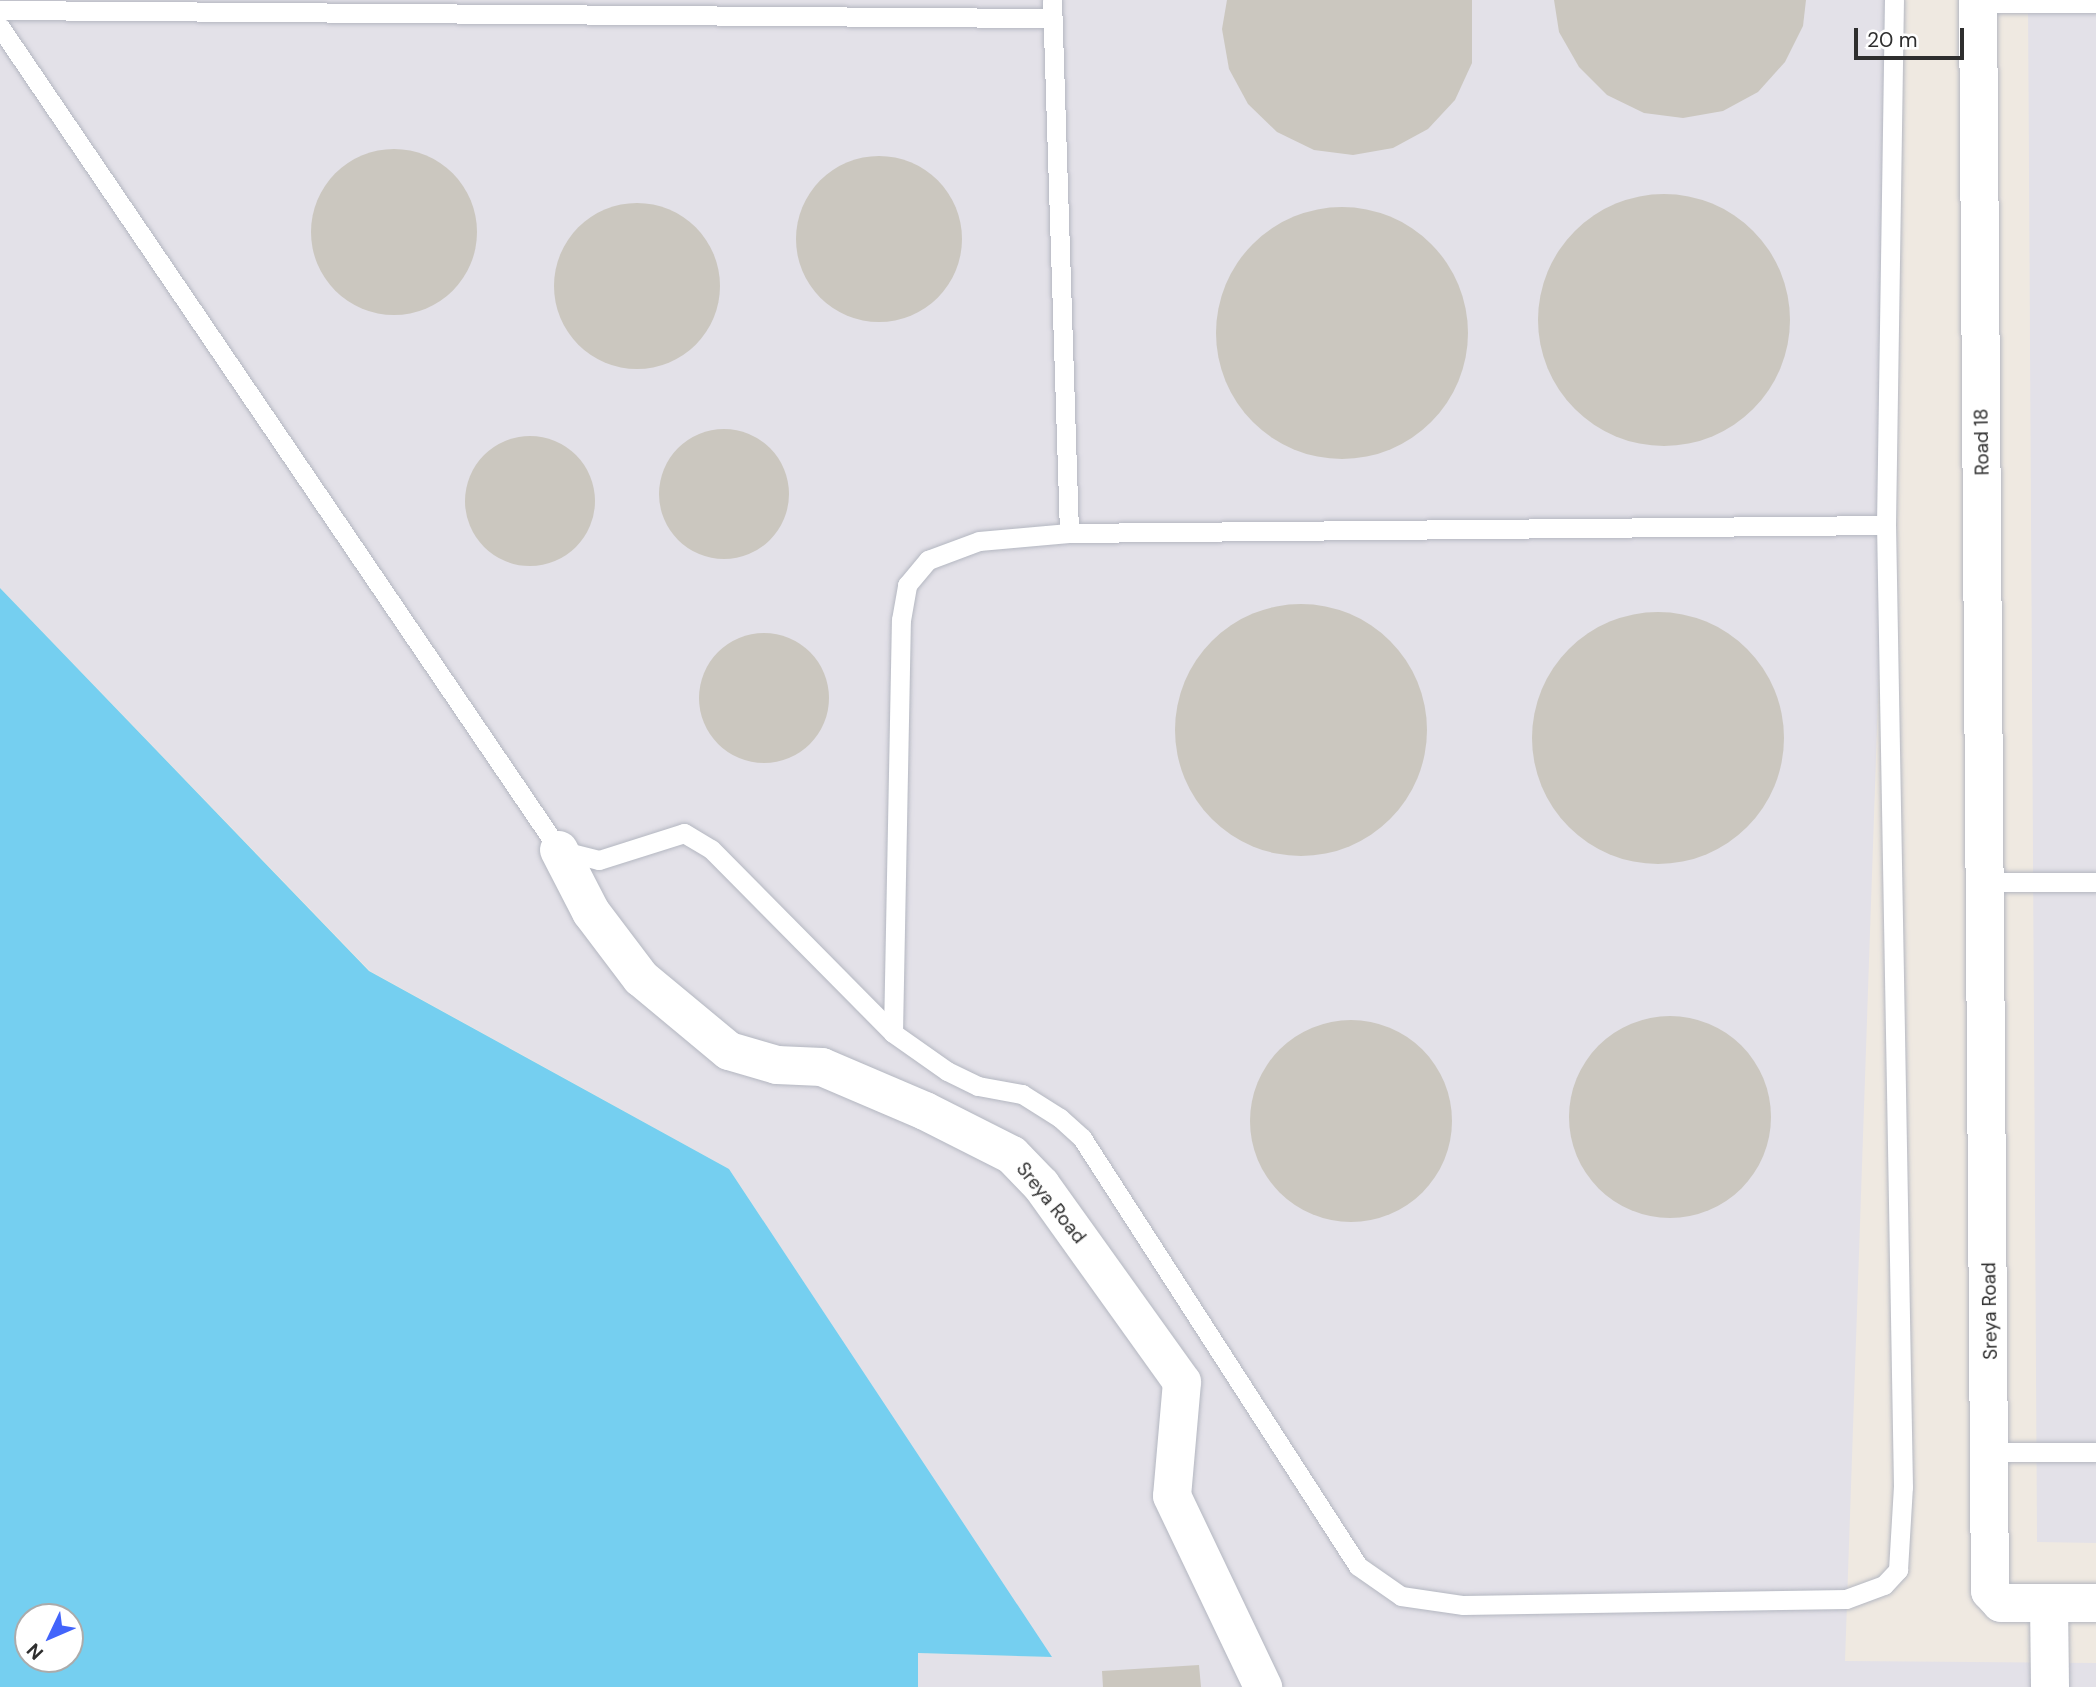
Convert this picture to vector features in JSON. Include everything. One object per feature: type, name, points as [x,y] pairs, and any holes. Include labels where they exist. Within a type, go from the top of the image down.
[{"type":"street","name":"Road 18","points":[[1978,1],[1986,882]]},
{"type":"street","name":"Sreya Road","points":[[559,850],[591,912],[641,978],[729,1051],[777,1065],[822,1068],[925,1111],[1012,1155],[1041,1185],[1182,1382],[1172,1496],[1263,1687]]},
{"type":"street","name":"Sreya Road","points":[[1986,882],[1990,1591],[2001,1603],[2096,1603]]},
{"type":"street","points":[[2049,1602],[2050,1687]]},
{"type":"lane","points":[[0,27],[559,850],[599,860],[684,833],[711,849],[893,1033],[978,1086],[1022,1094],[1082,1138],[1375,1584],[1401,1597],[1463,1605],[1846,1599],[1884,1585],[1898,1570],[1903,1544],[1886,525],[1894,0]]},
{"type":"lane","points":[[1978,1],[2096,2]]},
{"type":"lane","points":[[0,9],[1051,9],[1069,533]]},
{"type":"lane","points":[[893,1033],[906,585],[928,561],[979,541],[1069,533],[1886,525]]},
{"type":"lane","points":[[1986,882],[2096,882]]},
{"type":"lane","points":[[1991,1452],[2096,1452]]},
{"type":"shaded area","points":[[0,0],[1902,0],[1845,1661],[2096,1663],[2096,1687],[918,1687],[918,1653],[1051,1657],[729,1169],[370,971],[0,588]]},
{"type":"shaded area","points":[[2028,0],[2096,0],[2096,1543],[2037,1542]]},
{"type":"water","points":[[0,588],[369,971],[729,1169],[1052,1657],[918,1653],[918,1687],[0,1687]]},
{"type":"building","points":[[1227,0],[1472,0],[1472,63],[1455,100],[1428,129],[1393,148],[1353,155],[1314,150],[1277,132],[1248,104],[1229,69],[1222,29]]},
{"type":"building","points":[[1554,0],[1806,0],[1803,26],[1785,62],[1758,92],[1723,111],[1683,118],[1644,113],[1607,95],[1579,67],[1559,32]]},
{"type":"building","points":[[394,149],[426,156],[453,173],[470,200],[477,232],[470,264],[453,291],[426,308],[394,315],[362,308],[335,291],[318,264],[311,232],[318,200],[335,173],[362,156]]},
{"type":"building","points":[[879,156],[911,163],[938,180],[955,207],[962,239],[955,271],[938,298],[911,315],[879,322],[847,315],[820,298],[803,271],[796,239],[803,207],[820,180],[847,163]]},
{"type":"building","points":[[1652,194],[1676,194],[1712,203],[1744,222],[1762,240],[1785,283],[1790,320],[1788,345],[1781,368],[1762,400],[1744,418],[1701,441],[1676,446],[1652,446],[1616,437],[1584,418],[1566,400],[1543,357],[1538,332],[1538,308],[1547,272],[1566,240],[1584,222],[1627,199]]},
{"type":"building","points":[[637,203],[669,210],[696,227],[713,254],[720,286],[713,318],[696,345],[669,362],[637,369],[605,362],[578,345],[561,318],[554,286],[561,254],[578,227],[605,210]]},
{"type":"building","points":[[1330,207],[1354,207],[1379,212],[1402,222],[1422,235],[1440,253],[1463,296],[1468,333],[1466,358],[1459,381],[1440,413],[1422,431],[1379,454],[1354,459],[1330,459],[1305,454],[1282,444],[1262,431],[1244,413],[1221,370],[1216,345],[1216,321],[1221,296],[1231,273],[1244,253],[1262,235],[1305,212]]},
{"type":"building","points":[[724,429],[749,434],[770,448],[784,469],[789,494],[784,519],[770,540],[749,554],[724,559],[699,554],[678,540],[664,519],[659,494],[664,469],[678,448],[699,434]]},
{"type":"building","points":[[530,436],[555,441],[576,455],[590,476],[595,501],[590,526],[576,547],[555,561],[530,566],[505,561],[484,547],[470,526],[465,501],[470,476],[484,455],[505,441]]},
{"type":"building","points":[[1289,604],[1313,604],[1338,609],[1361,619],[1381,632],[1399,650],[1422,693],[1427,730],[1425,755],[1418,778],[1399,810],[1381,828],[1338,851],[1313,856],[1289,856],[1264,851],[1241,841],[1221,828],[1203,810],[1180,767],[1175,742],[1175,718],[1180,693],[1190,670],[1203,650],[1221,632],[1264,609]]},
{"type":"building","points":[[1646,612],[1670,612],[1706,621],[1738,640],[1756,658],[1779,701],[1784,738],[1782,763],[1775,786],[1756,818],[1738,836],[1695,859],[1670,864],[1646,864],[1610,855],[1578,836],[1560,818],[1537,775],[1532,750],[1532,726],[1541,690],[1560,658],[1578,640],[1621,617]]},
{"type":"building","points":[[764,633],[789,638],[810,652],[824,673],[829,698],[824,723],[810,744],[789,758],[764,763],[739,758],[718,744],[704,723],[699,698],[704,673],[718,652],[739,638]]},
{"type":"building","points":[[1670,1016],[1709,1024],[1726,1033],[1741,1046],[1754,1061],[1763,1078],[1771,1117],[1763,1156],[1754,1173],[1741,1188],[1726,1201],[1709,1210],[1670,1218],[1631,1210],[1614,1201],[1599,1188],[1586,1173],[1577,1156],[1569,1117],[1577,1078],[1586,1061],[1599,1046],[1614,1033],[1631,1024]]},
{"type":"building","points":[[1351,1020],[1390,1028],[1407,1037],[1422,1050],[1435,1065],[1444,1082],[1452,1121],[1444,1160],[1435,1177],[1422,1192],[1407,1205],[1390,1214],[1351,1222],[1312,1214],[1295,1205],[1280,1192],[1267,1177],[1258,1160],[1250,1121],[1258,1082],[1267,1065],[1280,1050],[1295,1037],[1312,1028]]},
{"type":"building","points":[[1199,1665],[1201,1687],[1103,1687],[1102,1671]]}]
